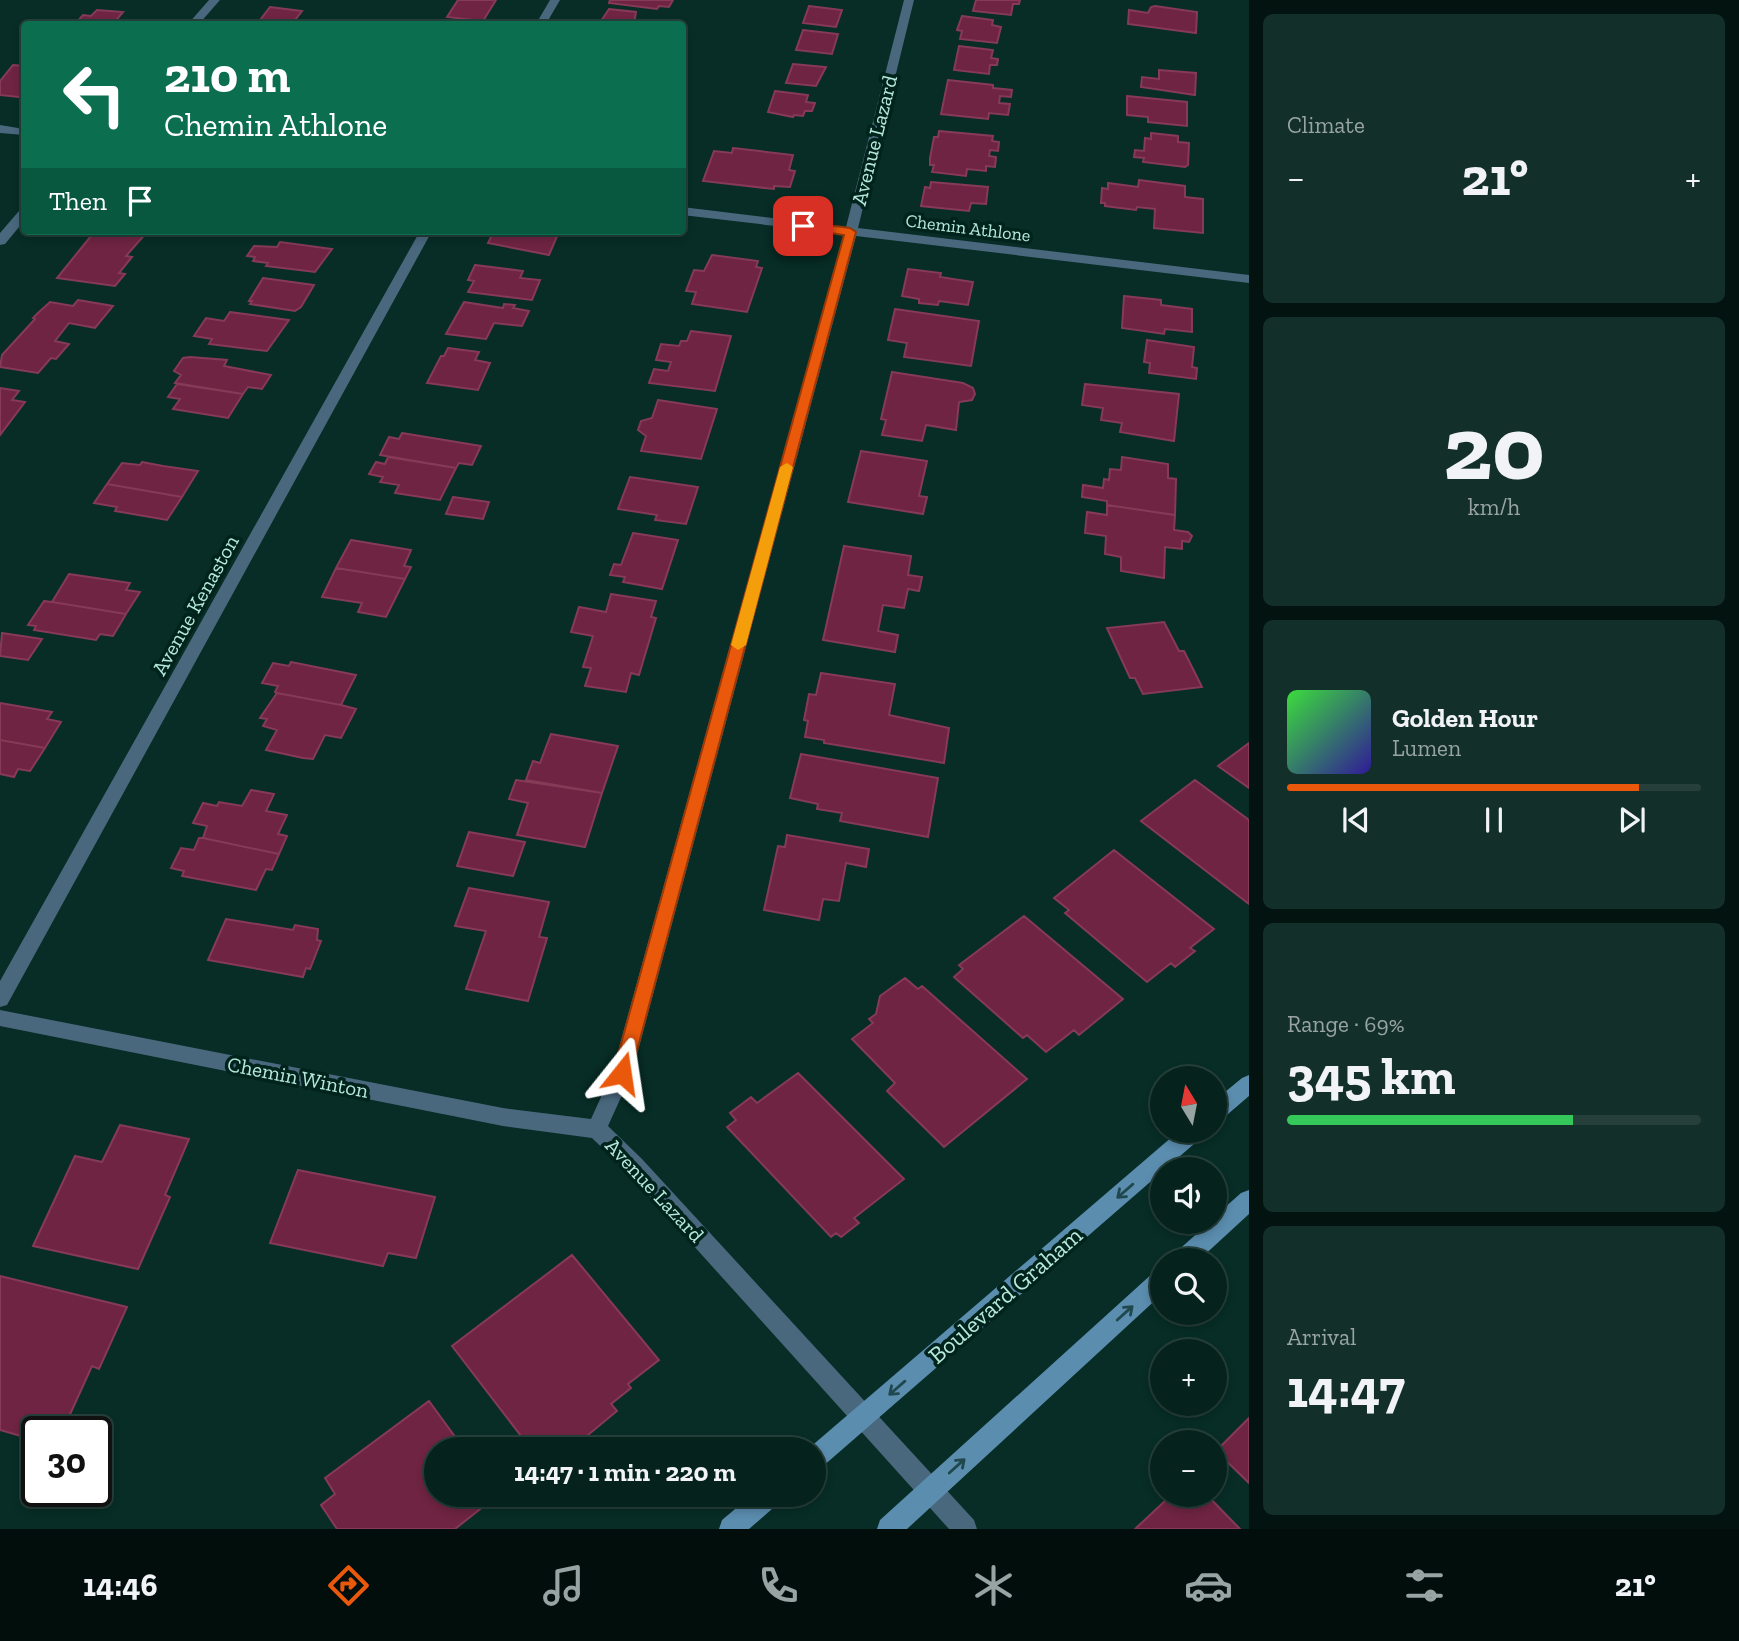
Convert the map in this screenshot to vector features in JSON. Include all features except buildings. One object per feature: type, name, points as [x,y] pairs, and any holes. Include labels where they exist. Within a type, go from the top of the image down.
[{"type":"street","points":[[196,21],[215,0]]},
{"type":"street","points":[[543,21],[555,0]]},
{"type":"street","name":"Avenue Lazard","points":[[909,0],[850,232],[622,1073],[597,1129],[635,1166],[965,1529]]},
{"type":"street","points":[[0,129],[21,132]]},
{"type":"street","name":"Chemin Athlone","points":[[686,212],[1249,279]]},
{"type":"street","points":[[0,241],[21,217]]},
{"type":"street","name":"Avenue Kenaston","points":[[0,999],[424,235]]},
{"type":"street","name":"Chemin Winton","points":[[0,1018],[503,1117],[597,1129]]},
{"type":"street","points":[[1227,1103],[1249,1084]]},
{"type":"street","name":"Boulevard Graham","points":[[826,1449],[1180,1143]]},
{"type":"street","points":[[1196,1248],[1249,1200]]},
{"type":"street","points":[[889,1529],[1150,1290]]},
{"type":"street","points":[[731,1529],[757,1507]]},
{"type":"slow traffic","points":[[738,645],[787,467]]},
{"type":"route","points":[[622,1073],[850,232],[803,226]]}]
